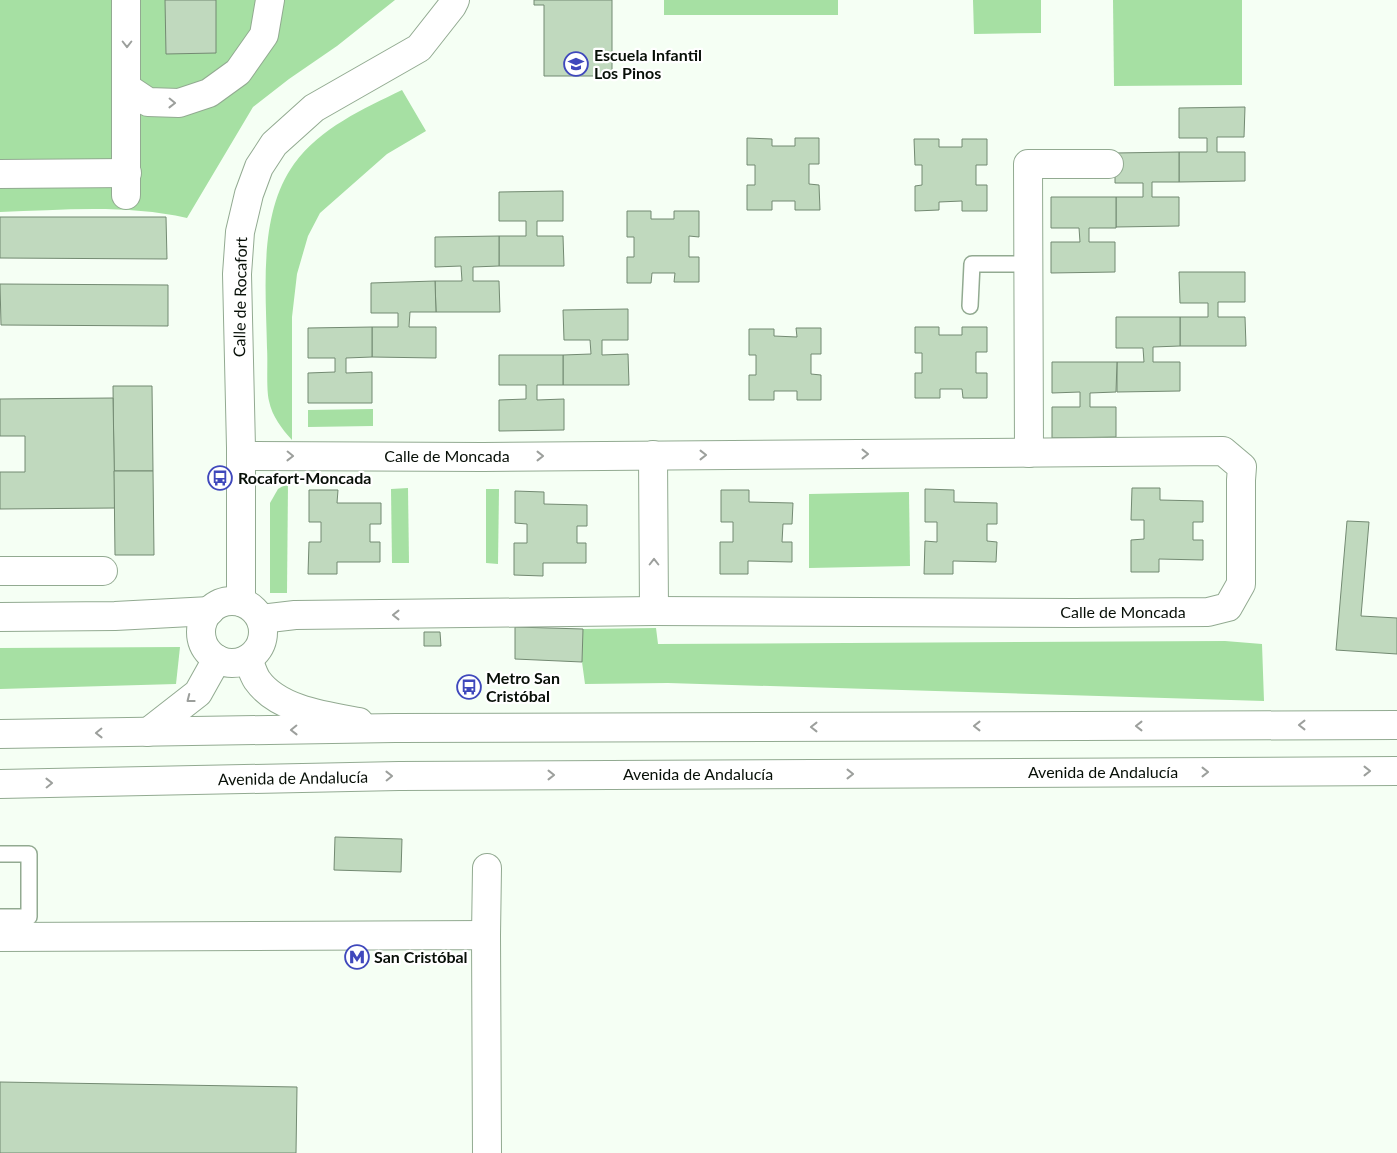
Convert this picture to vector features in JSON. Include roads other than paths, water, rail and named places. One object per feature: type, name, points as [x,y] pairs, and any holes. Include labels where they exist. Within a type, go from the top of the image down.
[{"type":"street","points":[[0,174],[126,184],[126,0]]},
{"type":"street","points":[[127,88],[148,102],[180,103],[209,93],[238,72],[264,35],[270,0]]},
{"type":"street","name":"Calle de Rocafort","points":[[251,610],[241,456],[237,274],[240,232],[248,194],[259,167],[274,144],[314,108],[419,48],[455,0]]},
{"type":"street","points":[[1029,454],[1028,164],[1109,164]]},
{"type":"street","name":"Calle de Moncada","points":[[241,456],[483,457],[1224,451],[1242,467],[1241,584],[1228,607],[1208,612],[654,611],[295,615],[251,610]]},
{"type":"street","points":[[653,455],[654,611]]},
{"type":"street","points":[[0,571],[103,571]]},
{"type":"street","points":[[115,616],[209,649],[232,663],[248,659],[256,652],[262,641],[264,630],[251,610],[230,601],[219,604],[210,610],[202,623],[209,649],[198,693],[148,732]]},
{"type":"street","points":[[0,617],[115,616],[210,610]]},
{"type":"street","points":[[248,659],[257,680],[276,697],[310,713],[395,728]]},
{"type":"street","points":[[0,734],[395,728],[1397,725]]},
{"type":"street","name":"Avenida de Andalucía","points":[[0,784],[399,776],[1397,771]]},
{"type":"street","points":[[486,868],[487,1153]]},
{"type":"street","points":[[0,937],[486,935]]},
{"type":"lane","points":[[970,306],[972,264],[1028,264]]},
{"type":"lane","points":[[0,854],[29,854],[29,917],[0,917]]},
{"type":"place","name":"Escuela Infantil Los Pinos","points":[[576,64]]},
{"type":"place","name":"Rocafort-Moncada","points":[[220,478]]},
{"type":"place","name":"Metro San Cristóbal","points":[[469,687]]},
{"type":"place","name":"San Cristóbal","points":[[357,957]]}]
